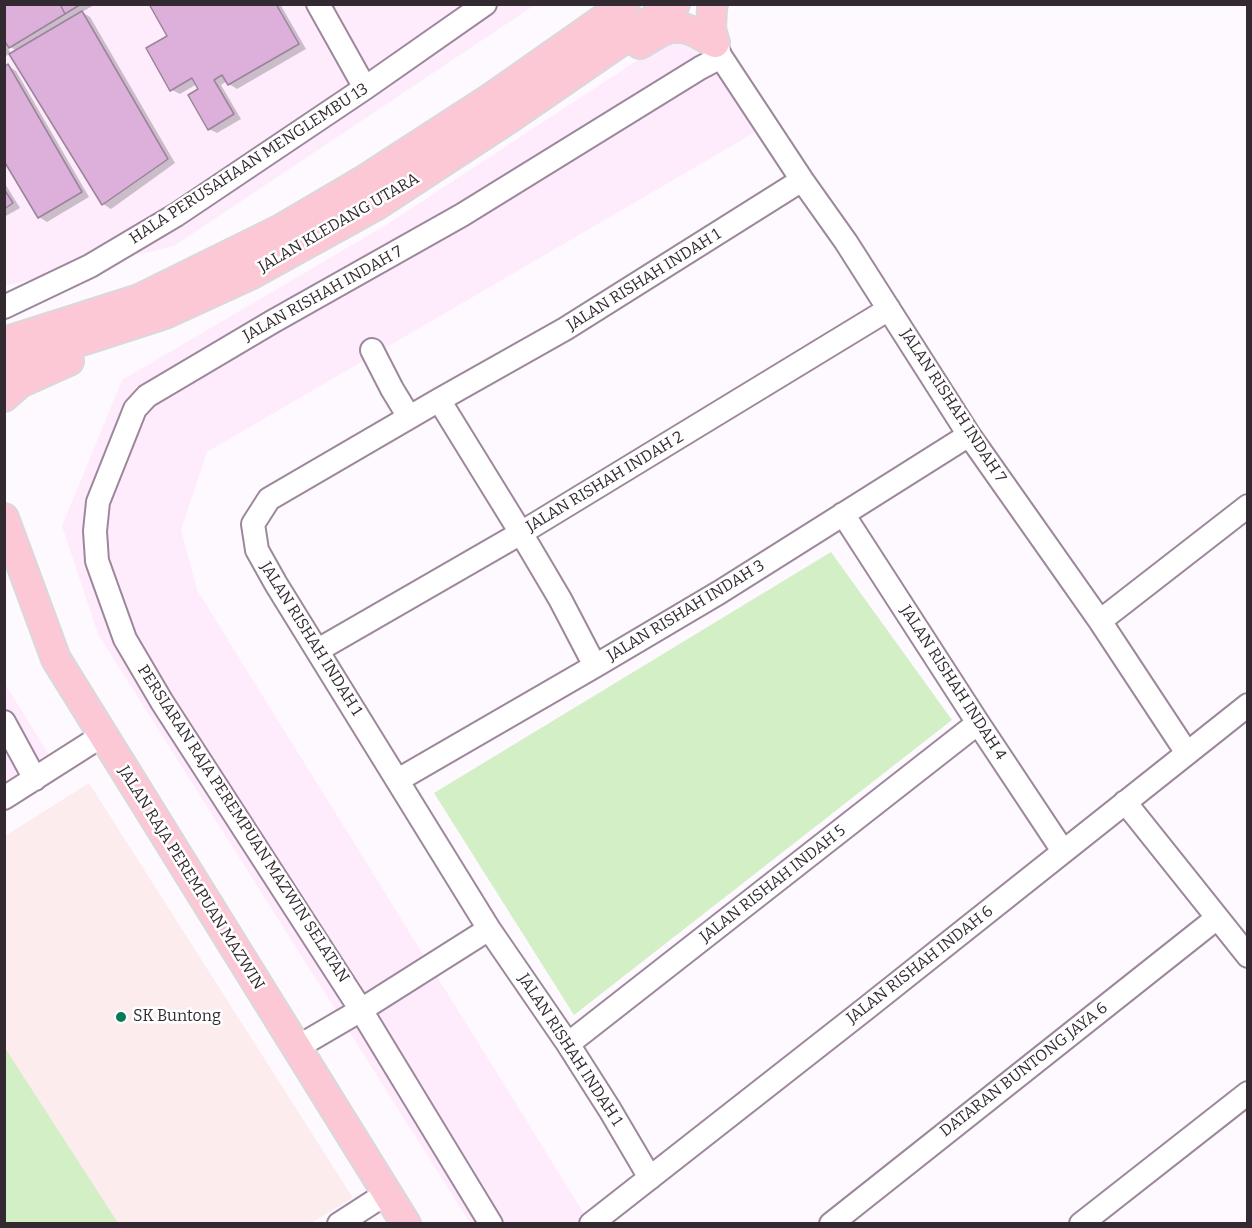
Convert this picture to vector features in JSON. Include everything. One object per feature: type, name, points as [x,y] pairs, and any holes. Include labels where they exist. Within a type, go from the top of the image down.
[{"type":"main road","name":"JALAN KLEDANG UTARA","points":[[4,342],[138,299],[281,229],[366,179],[488,100],[625,4]]},
{"type":"main road","name":"JALAN KLEDANG UTARA","points":[[4,366],[165,314],[250,275],[375,206],[511,117],[675,4]]},
{"type":"main road","points":[[713,4],[711,29],[718,50]]},
{"type":"main road","points":[[511,117],[532,111],[579,86],[641,44],[671,28],[684,28],[695,32],[718,50]]},
{"type":"main road","points":[[4,397],[20,383],[117,340],[165,314]]},
{"type":"main road","points":[[4,498],[9,537]]},
{"type":"main road","name":"JALAN RAJA PEREMPUAN MAZWIN","points":[[4,518],[9,537],[56,659],[406,1224]]},
{"type":"street","points":[[318,4],[364,88]]},
{"type":"street","name":"HALA PERUSAHAAN MENGLEMBU 13","points":[[4,307],[90,266],[166,220],[485,4]]},
{"type":"street","name":"JALAN RISHAH INDAH 7","points":[[125,639],[97,561],[95,531],[98,502],[135,409],[147,396],[262,327],[462,215],[700,68],[718,50],[802,180],[846,242],[969,435],[1100,621],[1187,753]]},
{"type":"street","name":"JALAN RISHAH INDAH 1","points":[[650,1178],[568,1044],[489,928],[276,584],[257,550],[253,524],[269,499],[565,329],[802,180]]},
{"type":"street","name":"JALAN RISHAH INDAH 2","points":[[318,650],[521,533],[889,309]]},
{"type":"street","points":[[372,350],[409,417]]},
{"type":"street","points":[[439,400],[560,599],[595,666]]},
{"type":"street","name":"JALAN RISHAH INDAH 3","points":[[398,780],[720,592],[969,435]]},
{"type":"street","points":[[1100,621],[1248,506]]},
{"type":"street","name":"JALAN RISHAH INDAH 4","points":[[843,514],[1063,851]]},
{"type":"street","name":"PERSIARAN RAJA PEREMPUAN MAZWIN SELATAN","points":[[125,639],[162,702],[361,1010],[491,1224]]},
{"type":"street","name":"JALAN RISHAH INDAH 6","points":[[591,1224],[1247,707]]},
{"type":"street","points":[[4,722],[35,779]]},
{"type":"street","name":"JALAN RISHAH INDAH 5","points":[[568,1044],[978,723]]},
{"type":"street","points":[[4,798],[103,735]]},
{"type":"street","points":[[1125,802],[1248,956]]},
{"type":"street","name":"DATARAN BUNTONG JAYA 6","points":[[831,1224],[1217,918]]},
{"type":"street","points":[[296,1048],[361,1010],[489,928]]},
{"type":"street","points":[[1081,1224],[1248,1093]]},
{"type":"street","points":[[339,1224],[387,1193]]},
{"type":"shaded area","points":[[4,5],[535,5],[174,246],[5,286]]},
{"type":"shaded area","points":[[691,39],[759,130],[207,452],[181,530],[197,590],[590,1223],[470,1223],[98,634],[62,526],[122,380],[386,225],[653,50]]},
{"type":"shaded area","points":[[4,682],[60,773],[4,807]]},
{"type":"shaded area","name":"SK Buntong","points":[[89,783],[353,1198],[311,1223],[5,1224],[5,836]]},
{"type":"green space","points":[[831,552],[952,720],[574,1015],[434,793]]},
{"type":"green space","points":[[5,1048],[118,1223],[5,1223]]},
{"type":"building","points":[[4,4],[60,4],[65,14],[9,48],[4,40]]},
{"type":"building","points":[[60,4],[81,4],[65,14]]},
{"type":"building","points":[[149,4],[276,4],[299,44],[228,85],[222,75],[214,80],[234,114],[208,130],[188,95],[198,89],[192,78],[170,91],[146,48],[167,36]]},
{"type":"building","points":[[82,11],[168,159],[102,205],[9,54]]},
{"type":"building","points":[[8,64],[82,192],[38,218],[4,161],[4,67]]},
{"type":"building","points":[[4,189],[13,203],[4,209]]},
{"type":"place","name":"SK Buntong","points":[[121,1017]]}]
